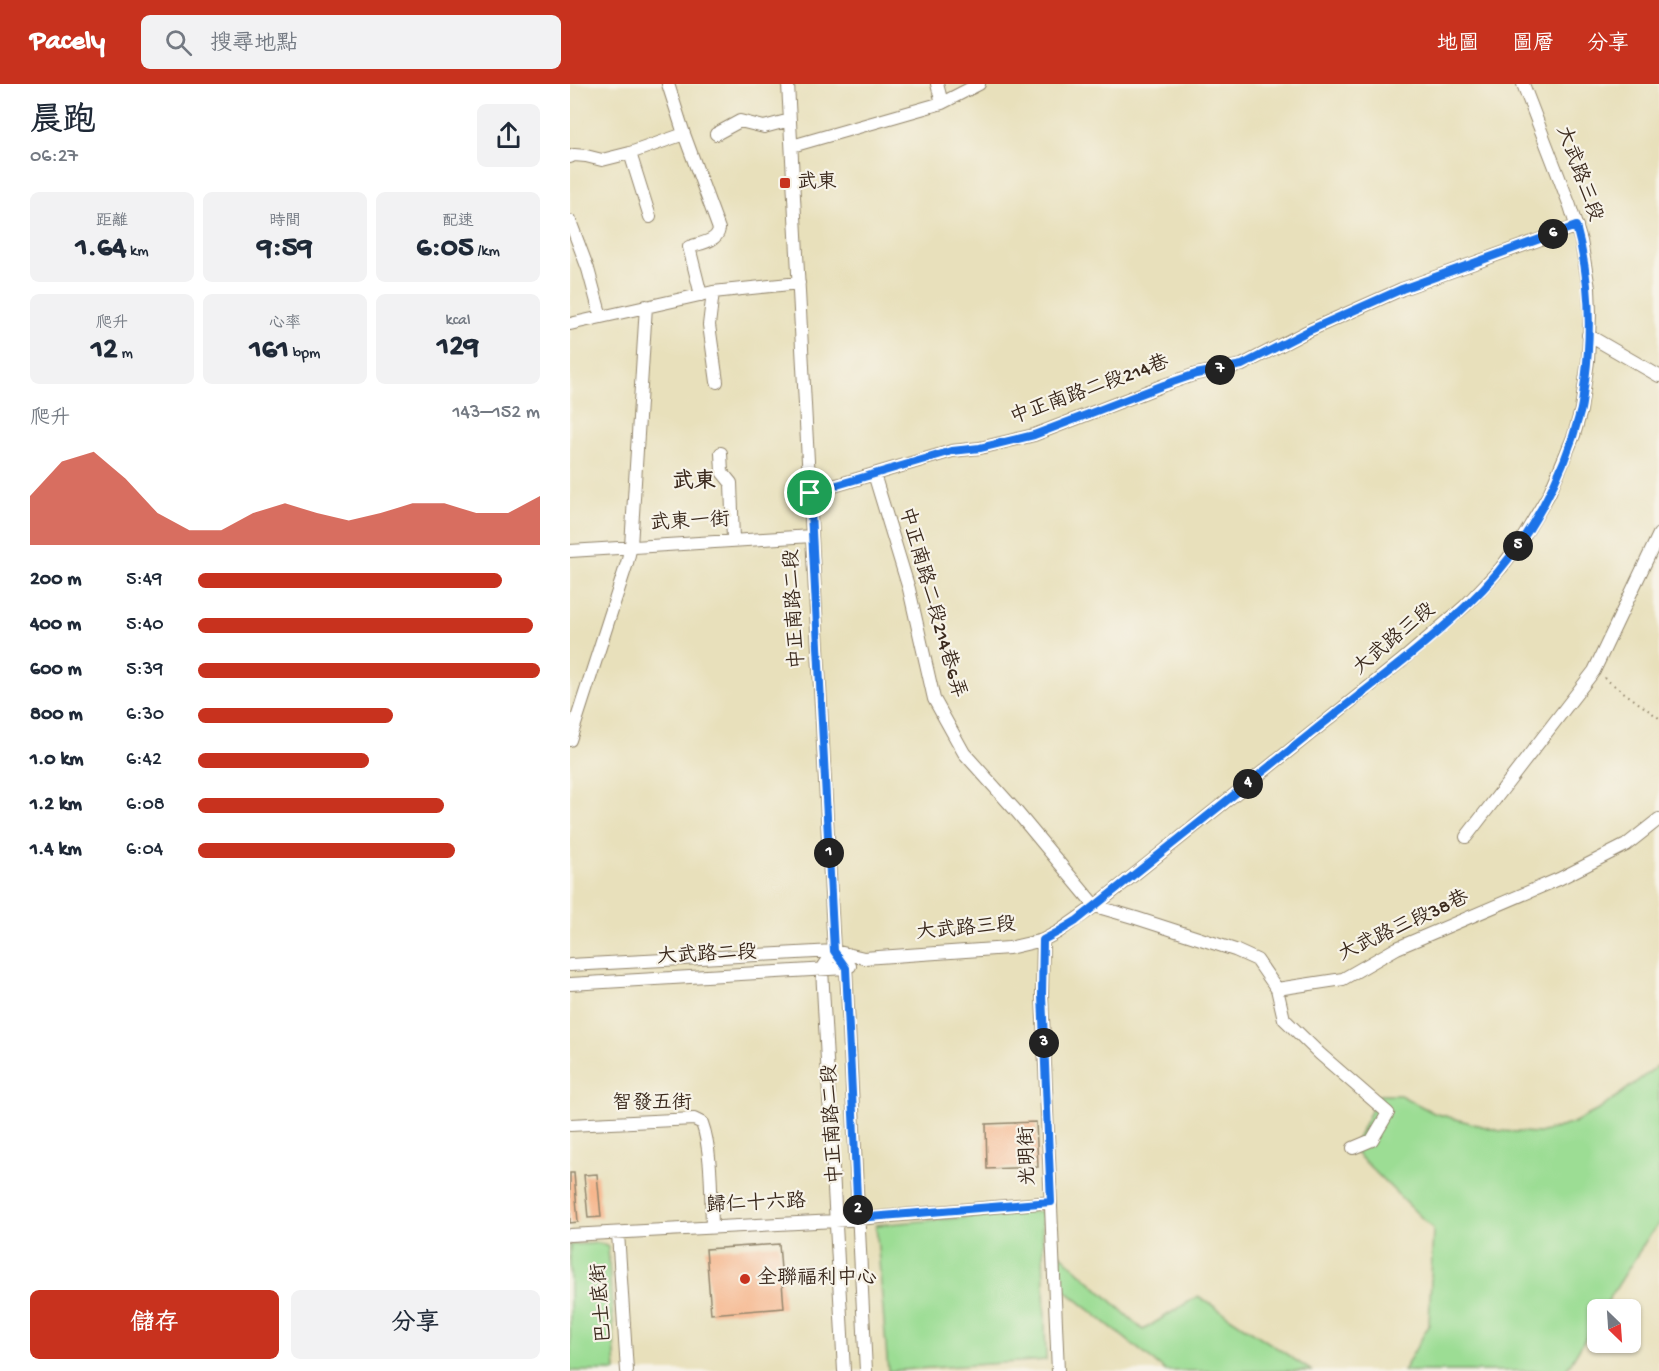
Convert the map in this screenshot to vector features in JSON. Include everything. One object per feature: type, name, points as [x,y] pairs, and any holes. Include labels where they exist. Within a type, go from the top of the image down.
[{"type":"street","points":[[668,84],[718,229],[718,235],[715,238],[689,247],[701,295]]},
{"type":"street","name":"中正南路二段","points":[[788,84],[834,951]]},
{"type":"street","points":[[937,84],[942,103]]},
{"type":"street","points":[[792,146],[942,103],[980,84]]},
{"type":"street","name":"大武路三段","points":[[834,951],[864,958],[1009,948],[1043,940],[1058,932],[1095,906],[1407,656],[1465,606],[1501,568],[1521,541],[1549,494],[1570,445],[1581,410],[1588,361],[1590,313],[1584,257],[1564,190],[1523,84]]},
{"type":"street","points":[[716,134],[740,121],[764,127],[790,120]]},
{"type":"street","points":[[570,157],[586,156],[602,160],[684,134]]},
{"type":"street","points":[[630,153],[650,217]]},
{"type":"street","points":[[570,221],[588,269],[601,317]]},
{"type":"street","name":"中正南路二段214巷","points":[[810,493],[952,451],[980,448],[1034,435],[1175,381],[1196,374],[1242,365],[1310,330],[1402,289],[1576,226]]},
{"type":"street","points":[[570,324],[713,292],[799,283]]},
{"type":"street","points":[[713,292],[709,325],[717,382]]},
{"type":"street","points":[[570,740],[627,563],[630,546],[646,306]]},
{"type":"street","points":[[1588,335],[1659,376]]},
{"type":"street","points":[[721,453],[722,471],[731,483],[733,540]]},
{"type":"street","name":"中正南路二段214巷6弄","points":[[874,474],[909,589],[934,699],[964,753],[1017,812],[1095,906]]},
{"type":"street","points":[[1466,837],[1594,671],[1659,534]]},
{"type":"street","name":"武東一街","points":[[570,550],[812,536]]},
{"type":"street","name":"大武路三段38巷","points":[[1277,989],[1343,979],[1396,948],[1559,879],[1626,845],[1659,819]]},
{"type":"street","points":[[1095,906],[1235,950],[1257,960],[1277,989],[1284,1019],[1320,1054],[1388,1113],[1372,1140],[1353,1148]]},
{"type":"street","name":"光明街","points":[[1043,940],[1042,995],[1058,1371]]},
{"type":"street","points":[[822,969],[834,951],[846,968]]},
{"type":"street","name":"大武路二段","points":[[570,964],[834,951]]},
{"type":"street","name":"大武路三段","points":[[846,968],[864,958]]},
{"type":"street","name":"中正南路二段","points":[[846,968],[866,1371]]},
{"type":"street","name":"大武路二段","points":[[570,984],[846,968]]},
{"type":"street","name":"中正南路二段","points":[[822,969],[844,1371]]},
{"type":"street","name":"智發五街","points":[[570,1125],[694,1119],[702,1124],[706,1133],[712,1227]]},
{"type":"street","name":"歸仁十六路","points":[[570,1235],[835,1221],[1051,1202]]},
{"type":"street","name":"巴士底街","points":[[618,1233],[627,1371]]},
{"type":"path","points":[[1594,671],[1659,718]]},
{"type":"green space","points":[[1659,1065],[1659,1224],[1609,1299],[1587,1299],[1587,1336],[1567,1369],[1569,1371],[1403,1371],[1429,1325],[1433,1229],[1352,1149],[1379,1095],[1400,1095],[1434,1113],[1500,1131],[1539,1133],[1571,1124],[1600,1109]]},
{"type":"green space","points":[[1042,1211],[1046,1360],[888,1371],[876,1225]]},
{"type":"green space","points":[[600,1243],[608,1247],[616,1371],[570,1371],[570,1245]]},
{"type":"green space","points":[[1058,1252],[1143,1330],[1198,1296],[1312,1371],[1166,1371],[1062,1288]]},
{"type":"building","points":[[1036,1122],[1038,1167],[987,1169],[986,1124]]},
{"type":"building","points":[[570,1173],[574,1173],[578,1222],[570,1223]]},
{"type":"building","points":[[597,1174],[601,1217],[588,1218],[584,1175]]},
{"type":"building","name":"全聯福利中心","points":[[779,1244],[784,1308],[711,1314],[706,1249]]},
{"type":"place","name":"武東","points":[[785,183]]},
{"type":"place","name":"全聯福利中心","points":[[745,1279]]},
{"type":"district","name":"武東","points":[[694,483]]},
{"type":"route","points":[[1576,226],[1587,273],[1590,313],[1588,361],[1581,410],[1574,435],[1549,494],[1521,541],[1501,568],[1465,606],[1400,662],[1076,921],[1043,940],[1042,995],[1051,1202],[858,1218],[846,968],[834,951],[810,493],[952,451],[980,448],[1034,435],[1196,374],[1242,365],[1310,330],[1402,289],[1576,226]]}]
